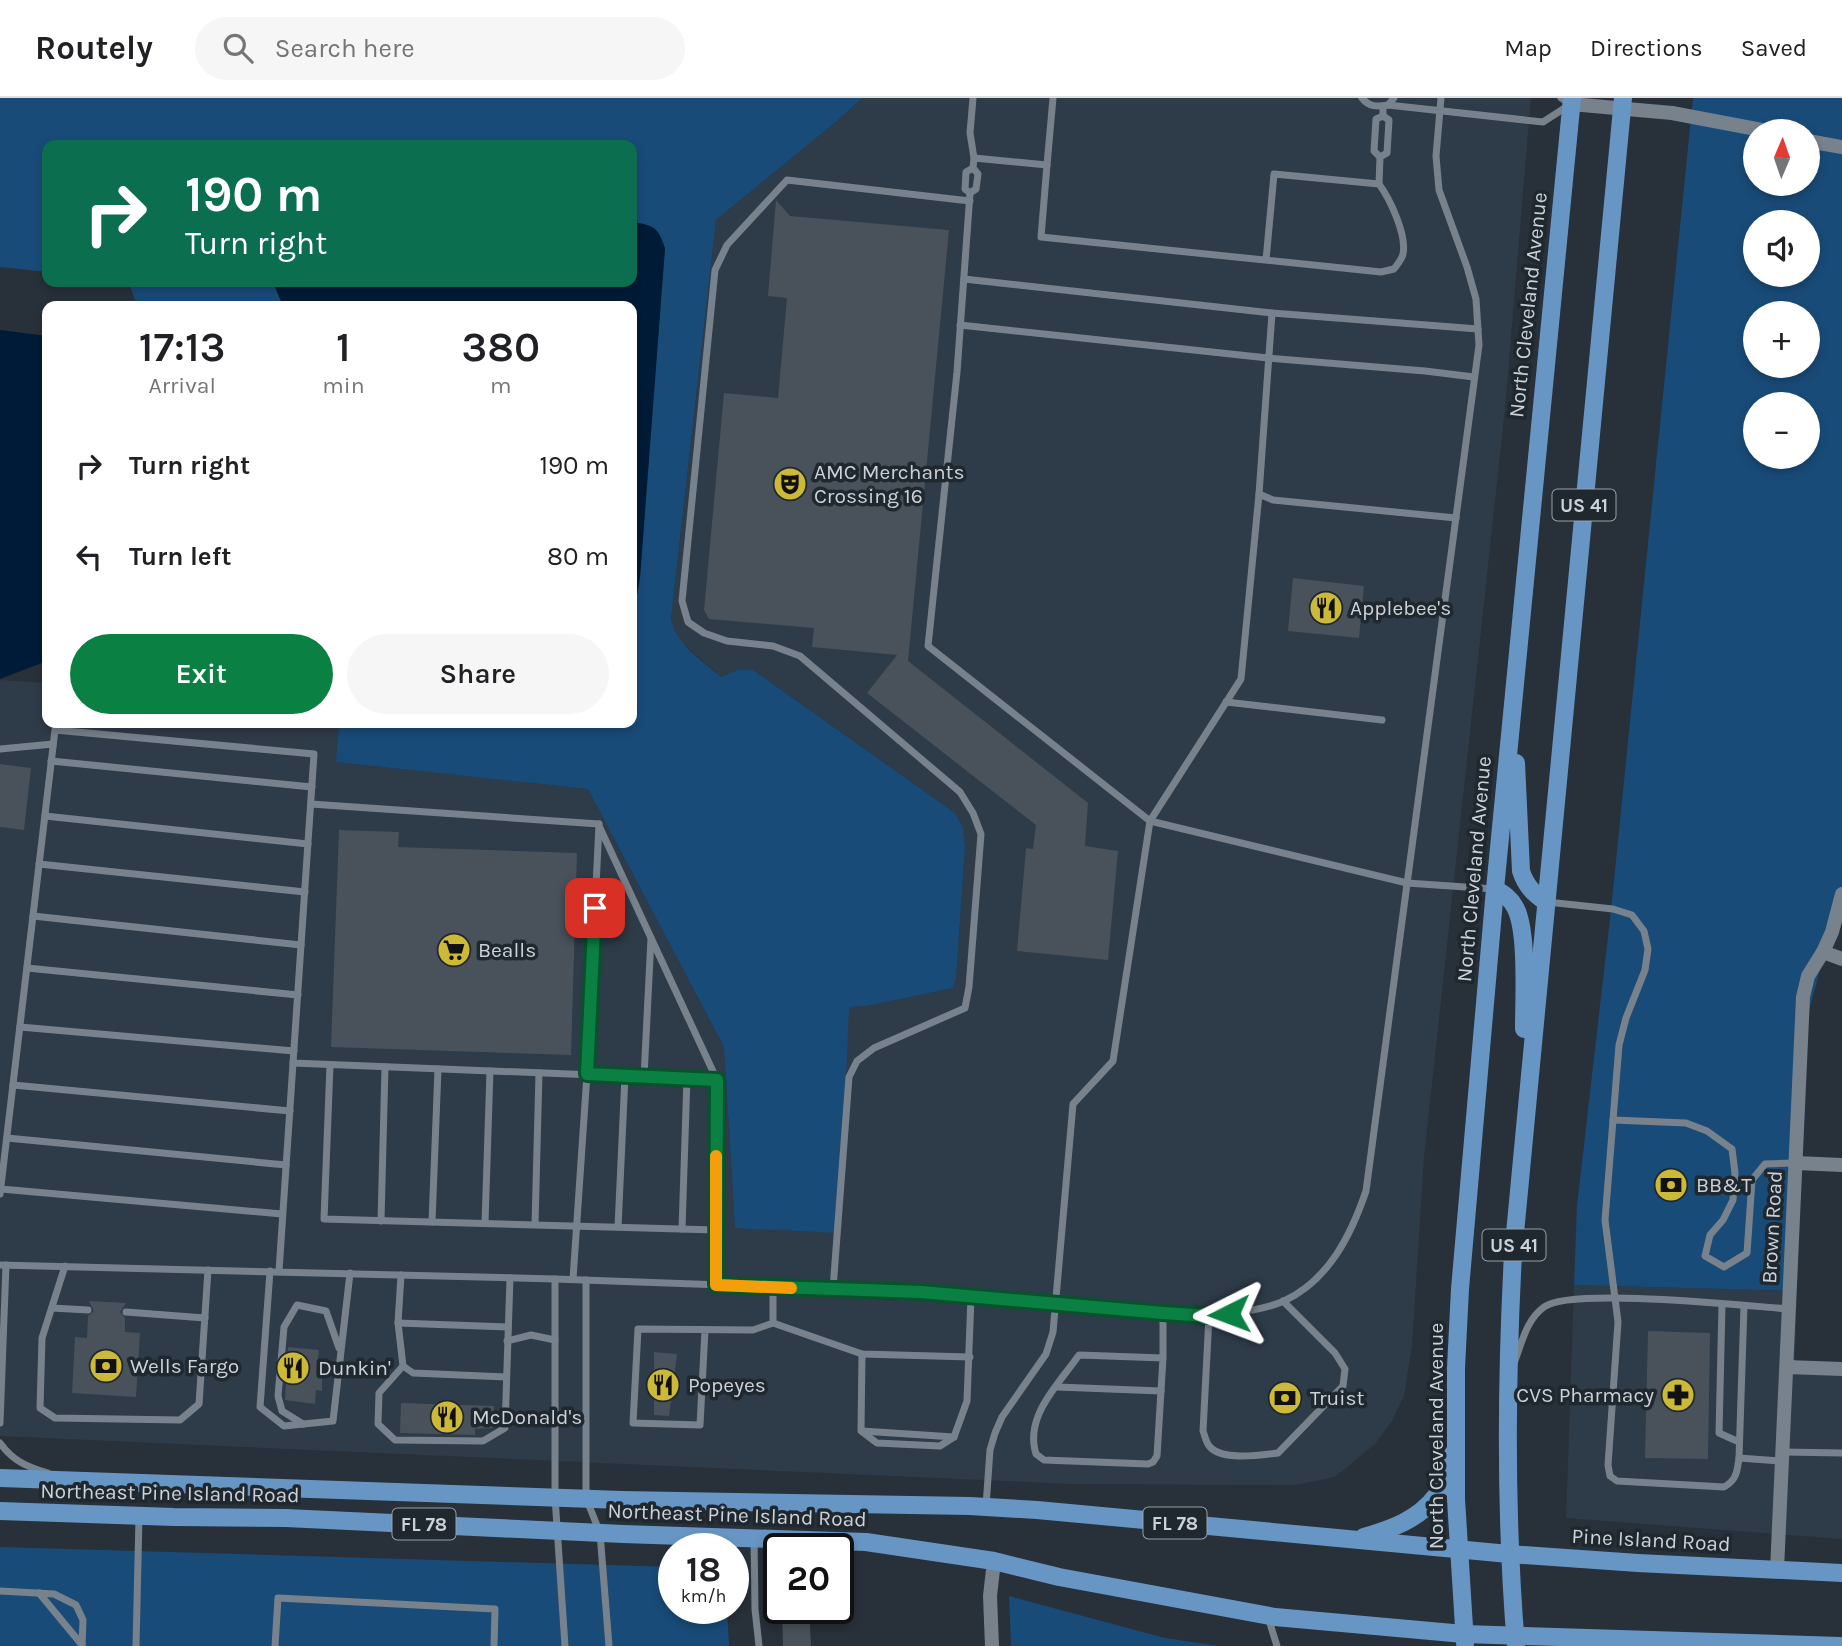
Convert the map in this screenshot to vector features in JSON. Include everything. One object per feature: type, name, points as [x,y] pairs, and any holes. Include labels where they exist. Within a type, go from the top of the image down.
[{"type":"main road","name":"North Cleveland Avenue","points":[[1465,1640],[1458,1550],[1456,1446],[1460,1289],[1568,100]]},
{"type":"main road","name":"US 41","points":[[1516,1641],[1509,1554],[1508,1380],[1513,1254],[1622,103]]},
{"type":"main road","points":[[1513,700],[1521,871],[1531,891],[1546,902]]},
{"type":"main road","points":[[1495,889],[1506,894],[1516,909],[1522,926],[1527,1111]]},
{"type":"main road","points":[[1354,1540],[1394,1528],[1420,1513],[1437,1494],[1456,1446]]},
{"type":"main road","name":"Northeast Pine Island Road","points":[[0,1478],[586,1498],[986,1507],[1458,1550]]},
{"type":"main road","name":"Northeast Pine Island Road","points":[[0,1511],[286,1518],[866,1542],[994,1561],[1059,1577],[1268,1616],[1465,1640]]},
{"type":"main road","name":"Pine Island Road","points":[[1458,1550],[1638,1563],[1842,1573]]},
{"type":"main road","name":"FL 78","points":[[1465,1640],[1840,1646]]},
{"type":"street","points":[[1568,100],[1622,103],[1743,126]]},
{"type":"street","points":[[1820,143],[1842,146]]},
{"type":"street","name":"Brown Road","points":[[1777,1570],[1802,997],[1808,976],[1832,932],[1842,894]]},
{"type":"street","points":[[1824,951],[1842,958]]},
{"type":"street","points":[[1796,1163],[1842,1165]]},
{"type":"street","points":[[1787,1367],[1842,1370]]},
{"type":"street","points":[[992,1646],[990,1596],[994,1561]]},
{"type":"lane","points":[[973,98],[970,133],[974,158],[973,168],[966,172],[965,189],[970,197],[964,279],[928,646],[1150,821],[1407,883],[1495,889]]},
{"type":"lane","points":[[1053,98],[1041,237],[1381,272],[1394,269],[1403,254],[1402,235],[1390,199],[1379,184],[1380,157],[1374,151],[1376,119],[1383,116],[1388,103]]},
{"type":"lane","points":[[1362,98],[1371,106],[1388,103],[1543,122],[1568,100]]},
{"type":"lane","points":[[0,1423],[3,1265],[573,1279],[833,1289],[1209,1316],[1249,1311],[1283,1301],[1315,1281],[1337,1255],[1354,1225],[1366,1191],[1479,345],[1476,299],[1439,190],[1436,156],[1441,98]]},
{"type":"lane","points":[[1380,157],[1387,153],[1389,120],[1383,116]]},
{"type":"lane","points":[[974,158],[1047,165]]},
{"type":"lane","points":[[1266,260],[1274,174],[1379,184]]},
{"type":"lane","points":[[833,1289],[849,1077],[857,1061],[874,1048],[965,1008],[981,834],[973,813],[960,792],[800,656],[773,646],[727,641],[704,633],[688,622],[682,601],[715,270],[727,245],[787,180],[970,197]]},
{"type":"lane","points":[[964,279],[1272,313],[1478,329]]},
{"type":"lane","points":[[986,1507],[990,1450],[995,1433],[1002,1417],[1046,1354],[1053,1332],[1073,1104],[1113,1061],[1150,821],[1241,679],[1259,494],[1272,313]]},
{"type":"lane","points":[[960,325],[1268,359],[1474,377]]},
{"type":"lane","points":[[1259,494],[1273,500],[1455,517]]},
{"type":"lane","points":[[1226,702],[1382,720]]},
{"type":"lane","points":[[0,1194],[55,730],[314,754],[279,1271]]},
{"type":"lane","points":[[0,749],[53,744]]},
{"type":"lane","points":[[51,761],[312,787]]},
{"type":"lane","points":[[310,804],[599,824]]},
{"type":"lane","points":[[45,816],[308,844]]},
{"type":"lane","points":[[599,824],[717,1080],[716,1285]]},
{"type":"lane","points":[[573,1279],[587,1074],[599,824]]},
{"type":"lane","points":[[39,864],[304,892]]},
{"type":"lane","points":[[1546,902],[1613,909],[1632,915],[1644,931],[1648,949],[1645,970],[1626,1018],[1619,1045],[1605,1220],[1618,1322],[1608,1465],[1610,1476],[1617,1481],[1724,1487],[1736,1476],[1739,1458],[1744,1306]]},
{"type":"lane","points":[[33,916],[301,945]]},
{"type":"lane","points":[[644,1077],[651,936]]},
{"type":"lane","points":[[27,968],[298,995]]},
{"type":"lane","points":[[20,1027],[294,1051]]},
{"type":"lane","points":[[293,1063],[717,1080]]},
{"type":"lane","points":[[330,1065],[324,1219],[716,1230]]},
{"type":"lane","points":[[381,1221],[385,1067]]},
{"type":"lane","points":[[432,1222],[438,1069]]},
{"type":"lane","points":[[485,1223],[490,1071]]},
{"type":"lane","points":[[535,1224],[539,1073]]},
{"type":"lane","points":[[618,1227],[625,1076]]},
{"type":"lane","points":[[682,1229],[687,1078]]},
{"type":"lane","points":[[13,1085],[290,1111]]},
{"type":"lane","points":[[1613,1120],[1686,1123],[1707,1131],[1732,1149],[1735,1174],[1733,1200],[1723,1220],[1710,1235],[1705,1256],[1724,1267],[1747,1253],[1752,1180],[1765,1164],[1796,1163]]},
{"type":"lane","points":[[7,1139],[286,1165]]},
{"type":"lane","points":[[1,1189],[282,1214]]},
{"type":"lane","points":[[65,1266],[42,1338],[40,1408],[55,1418],[180,1420],[199,1404],[208,1270]]},
{"type":"lane","points":[[270,1271],[260,1407],[284,1426],[333,1421],[350,1273]]},
{"type":"lane","points":[[401,1275],[398,1324],[403,1366],[413,1373],[506,1377]]},
{"type":"lane","points":[[403,1366],[379,1393],[378,1424],[395,1440],[483,1441],[505,1428],[510,1278]]},
{"type":"lane","points":[[555,1279],[555,1497],[565,1646]]},
{"type":"lane","points":[[586,1280],[586,1498],[600,1533],[609,1646]]},
{"type":"lane","points":[[773,1323],[774,1287]]},
{"type":"lane","points":[[862,1354],[861,1431],[877,1443],[940,1446],[954,1437],[967,1401],[971,1297]]},
{"type":"lane","points":[[1508,1380],[1531,1319],[1556,1300],[1593,1297],[1789,1309]]},
{"type":"lane","points":[[1209,1316],[1203,1431],[1208,1446],[1218,1453],[1247,1456],[1278,1453],[1343,1386],[1345,1369],[1335,1353],[1283,1301]]},
{"type":"lane","points":[[303,1424],[282,1411],[278,1396],[284,1328],[297,1305],[326,1311],[340,1352]]},
{"type":"lane","points":[[1722,1305],[1719,1433],[1739,1442]]},
{"type":"lane","points":[[52,1308],[88,1310]]},
{"type":"lane","points":[[126,1312],[205,1318]]},
{"type":"lane","points":[[1163,1313],[1163,1358],[1157,1456],[1153,1462],[1044,1460],[1036,1454],[1033,1432],[1038,1414],[1079,1355],[1163,1358]]},
{"type":"lane","points":[[705,1330],[700,1426],[633,1423],[638,1329],[753,1330],[773,1323],[862,1354],[970,1357]]},
{"type":"lane","points":[[398,1324],[508,1327]]},
{"type":"lane","points":[[508,1340],[531,1335],[555,1340]]},
{"type":"lane","points":[[1057,1387],[1161,1391]]},
{"type":"lane","points":[[0,1443],[10,1457],[29,1468],[75,1481]]},
{"type":"lane","points":[[1739,1458],[1842,1453]]},
{"type":"lane","points":[[136,1646],[139,1516]]},
{"type":"lane","points":[[754,1538],[758,1646]]},
{"type":"lane","points":[[0,1591],[54,1594],[76,1605],[83,1620],[82,1646]]},
{"type":"lane","points":[[39,1594],[82,1646]]},
{"type":"lane","points":[[275,1646],[278,1598],[495,1609],[494,1646]]},
{"type":"lane","points":[[1268,1616],[1277,1646]]},
{"type":"shaded area","points":[[0,98],[862,98],[716,220],[671,618],[684,644],[721,677],[737,670],[753,670],[955,813],[963,827],[965,847],[956,979],[953,988],[867,1006],[849,1007],[840,1233],[735,1228],[724,1047],[588,789],[336,762],[339,728],[637,728],[637,595],[665,248],[637,223],[637,140],[42,140],[42,271],[0,267]]},
{"type":"shaded area","points":[[862,98],[1531,98],[1505,409],[1424,1158],[1412,1346],[1404,1396],[1392,1421],[1375,1444],[1335,1477],[1296,1485],[1071,1484],[0,1436],[0,680],[42,683],[42,728],[339,728],[337,762],[588,789],[724,1047],[735,1228],[849,1007],[867,1006],[953,988],[956,979],[965,847],[963,827],[955,813],[753,670],[737,670],[721,677],[679,640],[672,628],[716,220]]},
{"type":"shaded area","points":[[1693,98],[1842,98],[1842,908],[1822,962],[1805,1026],[1797,1291],[1574,1285],[1577,1206],[1611,910]]},
{"type":"shaded area","points":[[637,223],[654,228],[665,248],[637,595],[637,301],[281,301],[275,287],[637,287]]},
{"type":"shaded area","points":[[130,287],[275,287],[281,301],[135,301]]},
{"type":"shaded area","points":[[0,330],[42,335],[42,663],[0,679]]},
{"type":"shaded area","points":[[1574,1285],[1797,1291],[1795,1361],[1842,1363],[1842,1539],[1566,1518]]},
{"type":"shaded area","points":[[0,1547],[658,1567],[658,1624],[728,1624],[729,1646],[0,1646]]},
{"type":"shaded area","points":[[1009,1596],[1165,1638],[1219,1646],[1011,1646]]},
{"type":"building","points":[[776,200],[790,216],[949,230],[908,661],[1088,803],[1085,846],[1118,851],[1108,960],[1017,951],[1026,848],[1033,849],[1036,825],[867,693],[897,655],[812,647],[814,628],[709,619],[704,610],[724,393],[778,398],[787,298],[768,296]]},
{"type":"building","name":"Applebee's","points":[[1293,578],[1364,586],[1359,638],[1288,631]]},
{"type":"building","points":[[0,764],[31,768],[24,830],[0,827]]},
{"type":"building","name":"Bealls","points":[[339,830],[399,832],[398,847],[577,853],[571,1055],[331,1047]]},
{"type":"building","name":"Wells Fargo","points":[[89,1301],[126,1303],[120,1312],[125,1318],[125,1332],[140,1333],[136,1397],[72,1393],[75,1337],[87,1338],[88,1316],[94,1311]]},
{"type":"building","name":"CVS Pharmacy","points":[[1648,1331],[1710,1333],[1708,1459],[1645,1458]]},
{"type":"building","name":"Dunkin'","points":[[288,1347],[319,1350],[316,1375],[322,1377],[322,1391],[316,1390],[315,1404],[285,1400]]},
{"type":"building","name":"Popeyes","points":[[654,1352],[677,1354],[669,1416],[654,1415]]},
{"type":"building","name":"McDonald's","points":[[401,1403],[494,1406],[493,1428],[475,1429],[475,1435],[400,1433]]},
{"type":"building","points":[[782,1624],[810,1624],[811,1646],[783,1646]]},
{"type":"slow traffic","points":[[716,1156],[716,1285],[791,1288]]},
{"type":"place","name":"AMC Merchants Crossing 16","points":[[790,484]]},
{"type":"place","name":"Applebee's","points":[[1326,608]]},
{"type":"place","name":"Bealls","points":[[454,950]]},
{"type":"place","name":"BB&T","points":[[1671,1185]]},
{"type":"place","name":"Wells Fargo","points":[[106,1366]]},
{"type":"place","name":"Dunkin'","points":[[293,1368]]},
{"type":"place","name":"Popeyes","points":[[663,1385]]},
{"type":"place","name":"CVS Pharmacy","points":[[1678,1395]]},
{"type":"place","name":"Truist","points":[[1285,1398]]},
{"type":"place","name":"McDonald's","points":[[447,1417]]},
{"type":"route","points":[[595,908],[587,1074],[717,1080],[716,1285],[921,1292],[1163,1313],[1209,1316],[1229,1314]]}]
